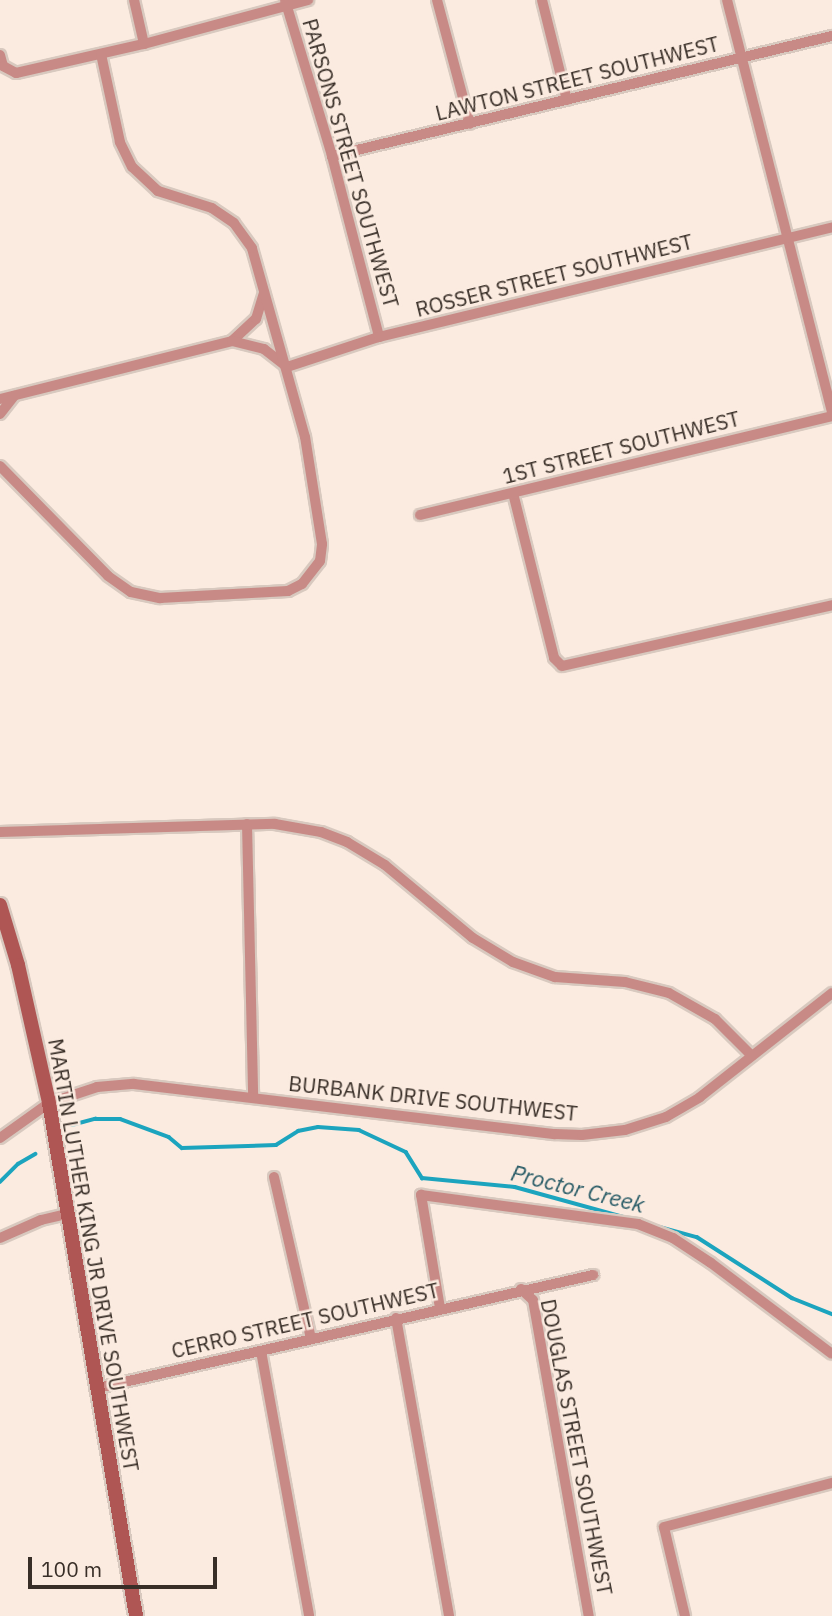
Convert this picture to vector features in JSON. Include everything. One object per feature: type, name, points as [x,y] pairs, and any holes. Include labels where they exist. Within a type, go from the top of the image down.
[{"type":"main road","name":"MARTIN LUTHER KING JR DRIVE SOUTHWEST","points":[[0,905],[18,965],[48,1103],[136,1616]]},
{"type":"street","points":[[134,0],[144,44]]},
{"type":"street","points":[[0,55],[3,66],[9,72],[29,70],[144,44],[286,3],[308,0]]},
{"type":"street","points":[[437,0],[470,124]]},
{"type":"street","points":[[542,0],[567,100]]},
{"type":"street","points":[[727,0],[832,414]]},
{"type":"street","name":"PARSONS STREET SOUTHWEST","points":[[286,3],[332,156],[379,337]]},
{"type":"street","name":"LAWTON STREET SOUTHWEST","points":[[332,156],[832,36]]},
{"type":"street","points":[[0,466],[107,576],[131,592],[160,598],[288,591],[313,574],[320,561],[322,544],[304,437],[287,367],[252,248],[234,223],[212,208],[158,191],[132,167],[120,142],[101,54]]},
{"type":"street","name":"ROSSER STREET SOUTHWEST","points":[[287,367],[379,337],[832,228]]},
{"type":"street","points":[[232,341],[256,319],[264,289]]},
{"type":"street","points":[[0,399],[232,341],[264,349],[287,367]]},
{"type":"street","points":[[0,414],[14,396]]},
{"type":"street","name":"1ST STREET SOUTHWEST","points":[[420,515],[832,414]]},
{"type":"street","points":[[513,493],[554,658],[562,666],[832,605]]},
{"type":"street","points":[[0,832],[247,824],[298,827],[347,842],[384,864],[473,938],[513,962],[555,977],[625,982],[669,993],[715,1019],[751,1056]]},
{"type":"street","points":[[247,824],[253,1097]]},
{"type":"street","name":"BURBANK DRIVE SOUTHWEST","points":[[0,1138],[48,1103],[97,1087],[134,1084],[582,1135],[625,1130],[666,1116],[700,1097],[832,993]]},
{"type":"street","points":[[274,1177],[311,1339]]},
{"type":"street","points":[[440,1308],[421,1195],[598,1217],[650,1229],[673,1238],[711,1263],[832,1354]]},
{"type":"street","points":[[0,1238],[41,1220],[68,1214]]},
{"type":"street","name":"CERRO STREET SOUTHWEST","points":[[98,1388],[521,1289],[593,1275]]},
{"type":"street","name":"DOUGLAS STREET SOUTHWEST","points":[[521,1289],[529,1293],[533,1300],[590,1616]]},
{"type":"street","points":[[396,1318],[449,1616]]},
{"type":"street","points":[[261,1351],[309,1616]]},
{"type":"street","points":[[685,1616],[664,1527],[832,1483]]},
{"type":"waterway","name":"Proctor Creek","points":[[72,1125],[95,1119],[120,1119],[169,1137],[182,1148],[276,1145],[298,1131],[318,1127],[359,1130],[406,1152],[422,1178],[515,1187],[697,1237],[792,1298],[832,1314]]},
{"type":"waterway","name":"Proctor Creek","points":[[0,1182],[18,1164],[35,1154]]}]
